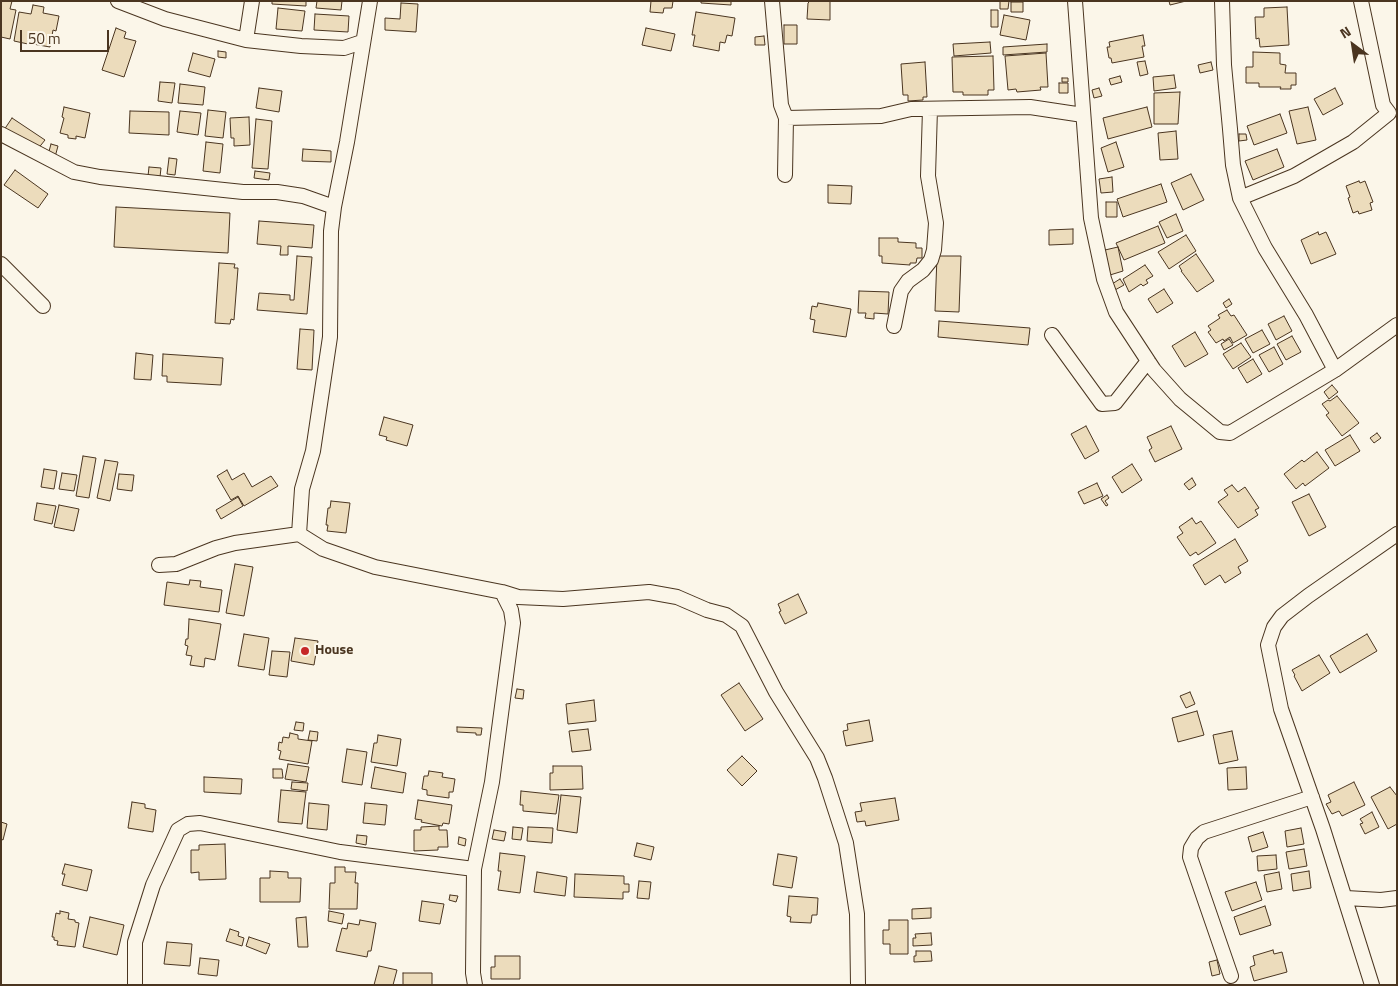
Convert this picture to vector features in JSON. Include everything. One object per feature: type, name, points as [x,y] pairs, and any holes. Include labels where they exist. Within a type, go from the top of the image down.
[{"type":"street","points":[[118,1],[165,19],[246,40],[301,46],[344,48],[362,42]]},
{"type":"street","points":[[246,40],[252,1]]},
{"type":"street","points":[[300,534],[302,489],[313,451],[330,336],[331,232],[334,206],[347,142],[370,1]]},
{"type":"street","points":[[772,1],[781,106],[786,118],[785,175]]},
{"type":"street","points":[[1076,1],[1091,218],[1104,279],[1116,312],[1148,361],[1180,399],[1220,432],[1230,433],[1335,370],[1397,326]]},
{"type":"street","points":[[1222,1],[1228,111],[1240,198],[1265,248],[1306,315],[1335,370]]},
{"type":"street","points":[[1240,198],[1294,176],[1353,142],[1389,114],[1383,105],[1361,1]]},
{"type":"street","points":[[786,118],[881,116],[911,110],[930,109],[1030,107],[1083,115]]},
{"type":"street","points":[[894,326],[900,290],[932,260],[934,250],[936,223],[928,176],[930,109]]},
{"type":"street","points":[[1,134],[74,172],[100,177],[233,191],[277,192],[304,196],[334,206]]},
{"type":"street","points":[[1,264],[43,306]]},
{"type":"street","points":[[1052,335],[1102,404],[1115,403],[1148,361]]},
{"type":"street","points":[[159,565],[182,563],[216,548],[235,543],[300,534],[322,549],[375,566],[518,597],[562,599],[649,592],[677,597],[707,610],[726,615],[742,626],[776,692],[817,758],[826,778],[846,843],[857,914],[858,985]]},
{"type":"street","points":[[1372,985],[1346,898],[1281,709],[1268,645],[1274,627],[1282,616],[1397,534]]},
{"type":"street","points":[[475,985],[474,869],[492,782],[513,623],[511,610],[502,592]]},
{"type":"street","points":[[1231,976],[1190,857],[1191,848],[1197,838],[1204,832],[1312,797]]},
{"type":"street","points":[[135,985],[134,942],[153,885],[178,830],[188,824],[200,823],[340,852],[474,869]]},
{"type":"street","points":[[1346,898],[1381,900],[1397,898]]},
{"type":"building","points":[[1,1],[12,1],[10,9],[16,10],[10,39],[1,37]]},
{"type":"building","points":[[272,1],[306,1],[306,6],[272,4]]},
{"type":"building","points":[[317,1],[342,1],[341,10],[316,8]]},
{"type":"building","points":[[651,1],[673,1],[672,8],[664,8],[663,13],[650,12]]},
{"type":"building","points":[[701,1],[731,1],[731,5],[701,3]]},
{"type":"building","points":[[810,1],[830,1],[830,20],[807,19],[808,3]]},
{"type":"building","points":[[1000,1],[1009,1],[1008,9],[1000,9]]},
{"type":"building","points":[[1169,1],[1186,1],[1170,5]]},
{"type":"building","points":[[1011,2],[1023,2],[1023,12],[1011,12]]},
{"type":"building","points":[[401,3],[418,4],[416,32],[385,30],[385,18],[400,19]]},
{"type":"building","points":[[33,5],[44,7],[43,13],[59,16],[56,31],[53,30],[50,47],[33,44],[34,37],[29,36],[28,44],[14,41],[19,12],[31,14]]},
{"type":"building","points":[[1287,7],[1289,45],[1260,47],[1259,38],[1256,39],[1255,17],[1264,17],[1264,8]]},
{"type":"building","points":[[278,8],[305,11],[302,31],[276,29]]},
{"type":"building","points":[[991,10],[998,10],[998,27],[991,27]]},
{"type":"building","points":[[696,12],[735,18],[732,36],[727,35],[725,43],[720,42],[719,51],[693,46],[695,35],[692,35]]},
{"type":"building","points":[[315,14],[349,16],[348,32],[314,30]]},
{"type":"building","points":[[1004,15],[1030,20],[1026,40],[1000,35]]},
{"type":"building","points":[[784,25],[797,25],[797,44],[784,44]]},
{"type":"building","points":[[116,28],[126,32],[124,38],[136,41],[124,77],[102,70]]},
{"type":"building","points":[[646,28],[675,34],[671,51],[642,45]]},
{"type":"building","points":[[1143,35],[1144,57],[1112,63],[1107,47],[1110,47],[1109,42]]},
{"type":"building","points":[[764,36],[765,45],[755,45],[755,37]]},
{"type":"building","points":[[990,42],[991,53],[954,56],[953,44]]},
{"type":"building","points":[[1047,44],[1047,52],[1003,55],[1003,47]]},
{"type":"building","points":[[218,51],[226,52],[226,58],[218,57]]},
{"type":"building","points":[[1253,52],[1280,53],[1280,64],[1286,65],[1285,73],[1296,73],[1296,85],[1291,85],[1291,89],[1280,89],[1281,87],[1259,87],[1259,83],[1246,83],[1246,67],[1253,67]]},
{"type":"building","points":[[193,53],[215,59],[210,77],[188,71]]},
{"type":"building","points":[[1046,53],[1048,87],[1040,87],[1041,90],[1017,92],[1016,89],[1008,90],[1005,56]]},
{"type":"building","points":[[993,56],[994,90],[988,90],[988,95],[963,95],[963,92],[953,92],[952,57]]},
{"type":"building","points":[[1145,61],[1148,74],[1140,76],[1137,62]]},
{"type":"building","points":[[925,62],[927,97],[923,97],[923,100],[908,101],[908,95],[903,95],[901,64]]},
{"type":"building","points":[[1211,62],[1213,70],[1200,73],[1198,65]]},
{"type":"building","points":[[1174,75],[1176,88],[1154,91],[1153,77]]},
{"type":"building","points":[[1120,76],[1122,82],[1111,85],[1109,79]]},
{"type":"building","points":[[1062,78],[1068,78],[1068,82],[1062,82]]},
{"type":"building","points":[[160,82],[175,83],[172,103],[158,101]]},
{"type":"building","points":[[1059,83],[1068,83],[1068,93],[1059,93]]},
{"type":"building","points":[[180,84],[205,87],[203,105],[178,103]]},
{"type":"building","points":[[259,88],[282,91],[279,112],[256,108]]},
{"type":"building","points":[[1099,88],[1102,96],[1094,98],[1092,90]]},
{"type":"building","points":[[1335,88],[1343,104],[1323,115],[1314,99]]},
{"type":"building","points":[[1180,92],[1178,124],[1154,124],[1154,93]]},
{"type":"building","points":[[64,107],[90,113],[85,138],[76,136],[76,139],[68,138],[68,135],[60,133],[64,118],[62,117]]},
{"type":"building","points":[[1147,107],[1152,127],[1108,139],[1103,118]]},
{"type":"building","points":[[1308,107],[1316,140],[1297,144],[1289,111]]},
{"type":"building","points":[[208,110],[226,112],[223,138],[205,136]]},
{"type":"building","points":[[130,111],[169,112],[169,135],[129,133]]},
{"type":"building","points":[[180,111],[201,113],[198,135],[177,132]]},
{"type":"building","points":[[1280,114],[1287,133],[1254,145],[1247,126]]},
{"type":"building","points":[[249,117],[250,145],[234,146],[234,138],[231,138],[230,118]]},
{"type":"building","points":[[12,118],[45,140],[37,150],[4,130]]},
{"type":"building","points":[[256,119],[272,121],[268,169],[252,168]]},
{"type":"building","points":[[1176,131],[1178,159],[1160,160],[1158,133]]},
{"type":"building","points":[[1239,134],[1246,134],[1247,140],[1239,141]]},
{"type":"building","points":[[206,142],[223,144],[220,173],[203,171]]},
{"type":"building","points":[[1116,142],[1124,167],[1108,172],[1101,148]]},
{"type":"building","points":[[51,144],[58,146],[55,157],[48,155]]},
{"type":"building","points":[[303,149],[331,151],[331,162],[302,161]]},
{"type":"building","points":[[1277,149],[1284,167],[1253,180],[1245,161]]},
{"type":"building","points":[[169,158],[177,159],[175,175],[167,174]]},
{"type":"building","points":[[149,167],[161,168],[160,177],[148,176]]},
{"type":"building","points":[[15,170],[48,194],[38,208],[4,185]]},
{"type":"building","points":[[255,171],[270,173],[269,180],[254,178]]},
{"type":"building","points":[[1191,174],[1204,200],[1183,210],[1171,183]]},
{"type":"building","points":[[1112,177],[1113,192],[1101,193],[1099,179]]},
{"type":"building","points":[[1359,181],[1360,183],[1365,181],[1373,202],[1370,203],[1372,210],[1359,214],[1358,211],[1353,213],[1346,186]]},
{"type":"building","points":[[1161,184],[1167,202],[1123,217],[1117,199]]},
{"type":"building","points":[[828,185],[852,186],[851,204],[828,203]]},
{"type":"building","points":[[1106,202],[1117,202],[1117,217],[1106,217]]},
{"type":"building","points":[[116,207],[230,213],[228,253],[114,247]]},
{"type":"building","points":[[1176,214],[1183,231],[1167,238],[1159,222]]},
{"type":"building","points":[[259,221],[314,225],[312,248],[288,246],[288,255],[280,255],[281,246],[257,244]]},
{"type":"building","points":[[1158,226],[1165,243],[1124,260],[1116,243]]},
{"type":"building","points":[[1073,229],[1073,244],[1049,245],[1049,230]]},
{"type":"building","points":[[1318,232],[1319,235],[1326,232],[1336,254],[1311,264],[1301,240]]},
{"type":"building","points":[[1186,235],[1196,251],[1169,269],[1158,252]]},
{"type":"building","points":[[879,238],[898,238],[898,242],[916,243],[916,248],[922,248],[922,258],[917,258],[916,263],[910,263],[910,265],[882,263],[882,256],[879,256]]},
{"type":"building","points":[[1118,247],[1123,271],[1110,275],[1105,250]]},
{"type":"building","points":[[1196,254],[1214,281],[1197,292],[1179,266]]},
{"type":"building","points":[[297,256],[312,257],[307,314],[257,310],[259,293],[290,295],[290,300],[294,300]]},
{"type":"building","points":[[937,256],[961,256],[959,312],[935,311]]},
{"type":"building","points":[[219,263],[235,264],[234,268],[238,268],[234,320],[231,319],[230,324],[215,323]]},
{"type":"building","points":[[1145,265],[1153,276],[1146,280],[1148,283],[1143,286],[1141,284],[1129,292],[1123,279]]},
{"type":"building","points":[[1120,279],[1124,285],[1115,290],[1112,284]]},
{"type":"building","points":[[1164,289],[1173,303],[1157,313],[1148,299]]},
{"type":"building","points":[[859,291],[889,292],[888,314],[874,313],[874,319],[865,318],[866,313],[858,313]]},
{"type":"building","points":[[1229,299],[1232,304],[1226,308],[1223,303]]},
{"type":"building","points":[[818,303],[851,309],[846,337],[813,332],[815,320],[810,319],[812,306],[817,307]]},
{"type":"building","points":[[1227,310],[1231,316],[1234,315],[1247,335],[1233,343],[1230,337],[1216,343],[1208,332],[1211,330],[1208,326],[1220,318],[1218,315]]},
{"type":"building","points":[[1284,316],[1292,331],[1276,340],[1268,324]]},
{"type":"building","points":[[939,321],[1030,328],[1028,345],[938,337]]},
{"type":"building","points":[[300,329],[314,330],[312,370],[297,369]]},
{"type":"building","points":[[1262,330],[1270,344],[1253,353],[1245,339]]},
{"type":"building","points":[[1195,332],[1208,354],[1185,367],[1172,346]]},
{"type":"building","points":[[1292,336],[1301,352],[1286,360],[1277,344]]},
{"type":"building","points":[[1229,339],[1233,345],[1224,350],[1221,344]]},
{"type":"building","points":[[1241,343],[1251,357],[1233,369],[1223,354]]},
{"type":"building","points":[[1274,347],[1283,364],[1269,372],[1259,355]]},
{"type":"building","points":[[136,353],[153,355],[151,380],[134,379]]},
{"type":"building","points":[[163,354],[223,358],[221,385],[167,382],[167,376],[162,376]]},
{"type":"building","points":[[1253,359],[1262,374],[1247,383],[1238,368]]},
{"type":"building","points":[[1332,385],[1338,392],[1329,399],[1324,392]]},
{"type":"building","points":[[1337,396],[1359,423],[1342,436],[1326,415],[1329,413],[1322,404]]},
{"type":"building","points":[[384,417],[413,425],[407,446],[386,440],[387,437],[379,435]]},
{"type":"building","points":[[1086,426],[1099,451],[1085,459],[1071,434]]},
{"type":"building","points":[[1171,426],[1182,449],[1155,462],[1149,450],[1152,448],[1147,437]]},
{"type":"building","points":[[1377,433],[1381,438],[1374,443],[1370,438]]},
{"type":"building","points":[[1350,435],[1360,451],[1335,466],[1325,450]]},
{"type":"building","points":[[1317,452],[1329,468],[1305,486],[1303,483],[1296,489],[1284,474],[1302,460],[1304,462]]},
{"type":"building","points":[[83,456],[96,458],[89,498],[76,496]]},
{"type":"building","points":[[105,460],[118,462],[110,501],[97,498]]},
{"type":"building","points":[[1132,464],[1142,480],[1122,493],[1112,477]]},
{"type":"building","points":[[44,469],[57,471],[54,489],[41,487]]},
{"type":"building","points":[[227,470],[232,480],[244,473],[252,487],[271,476],[278,486],[244,506],[238,496],[231,500],[217,476]]},
{"type":"building","points":[[62,473],[77,475],[74,491],[59,489]]},
{"type":"building","points":[[119,474],[134,475],[132,491],[117,489]]},
{"type":"building","points":[[1192,478],[1196,485],[1189,490],[1184,484]]},
{"type":"building","points":[[1097,483],[1103,496],[1084,504],[1078,492]]},
{"type":"building","points":[[1232,485],[1238,492],[1245,487],[1259,508],[1255,510],[1258,515],[1238,528],[1218,502],[1228,495],[1224,490]]},
{"type":"building","points":[[1309,494],[1326,527],[1309,536],[1292,502]]},
{"type":"building","points":[[1107,495],[1109,498],[1105,501],[1108,505],[1106,506],[1101,499]]},
{"type":"building","points":[[238,497],[243,506],[221,519],[216,510]]},
{"type":"building","points":[[331,501],[350,503],[346,533],[327,531],[328,508],[330,508]]},
{"type":"building","points":[[37,503],[56,506],[52,524],[34,520]]},
{"type":"building","points":[[59,505],[79,509],[74,531],[54,527]]},
{"type":"building","points":[[1192,518],[1196,524],[1201,521],[1216,543],[1198,555],[1196,552],[1190,556],[1177,537],[1183,533],[1179,527]]},
{"type":"building","points":[[1235,539],[1248,561],[1238,567],[1241,573],[1225,583],[1220,575],[1205,585],[1193,565]]},
{"type":"building","points":[[235,564],[253,567],[244,616],[226,613]]},
{"type":"building","points":[[190,580],[201,581],[200,587],[222,590],[219,612],[164,605],[167,582],[189,585]]},
{"type":"building","points":[[798,594],[807,613],[785,624],[779,612],[781,611],[778,604]]},
{"type":"building","points":[[189,619],[221,624],[215,660],[205,658],[204,667],[190,665],[192,656],[186,655],[188,646],[185,645],[186,639],[188,639]]},
{"type":"building","points":[[244,634],[269,638],[264,670],[238,666]]},
{"type":"building","points":[[1367,634],[1377,651],[1340,673],[1330,656]]},
{"type":"building","name":"House","points":[[295,638],[318,641],[314,665],[291,661]]},
{"type":"building","points":[[272,651],[290,652],[287,677],[269,675]]},
{"type":"building","points":[[1319,655],[1330,673],[1302,691],[1292,670]]},
{"type":"building","points":[[739,683],[763,719],[745,731],[721,695]]},
{"type":"building","points":[[517,689],[524,690],[523,699],[515,698]]},
{"type":"building","points":[[1190,692],[1195,704],[1186,708],[1180,696]]},
{"type":"building","points":[[594,700],[596,721],[568,724],[566,704]]},
{"type":"building","points":[[1197,711],[1204,735],[1178,742],[1172,718]]},
{"type":"building","points":[[869,720],[873,741],[846,746],[843,731],[848,730],[847,724]]},
{"type":"building","points":[[296,722],[304,723],[303,731],[294,730]]},
{"type":"building","points":[[457,727],[482,728],[481,735],[457,732]]},
{"type":"building","points":[[588,729],[591,750],[572,752],[569,731]]},
{"type":"building","points":[[310,731],[318,732],[317,741],[308,740]]},
{"type":"building","points":[[1232,731],[1238,760],[1219,764],[1213,735]]},
{"type":"building","points":[[290,733],[298,735],[298,739],[312,741],[308,764],[279,759],[281,751],[278,750],[279,742],[282,743],[283,737],[289,738]]},
{"type":"building","points":[[378,735],[401,739],[397,766],[371,762],[374,743],[377,743]]},
{"type":"building","points":[[347,749],[367,752],[362,785],[342,782]]},
{"type":"building","points":[[742,756],[757,771],[742,786],[727,770]]},
{"type":"building","points":[[288,764],[309,767],[306,782],[285,779]]},
{"type":"building","points":[[553,766],[582,766],[583,789],[550,790],[550,773],[553,773]]},
{"type":"building","points":[[375,767],[406,773],[403,793],[371,788]]},
{"type":"building","points":[[1246,767],[1247,789],[1228,790],[1227,768]]},
{"type":"building","points":[[273,769],[282,769],[283,778],[273,778]]},
{"type":"building","points":[[429,771],[443,773],[442,777],[455,779],[453,792],[449,792],[449,798],[427,795],[427,790],[422,789],[424,776],[428,776]]},
{"type":"building","points":[[204,777],[242,779],[241,794],[204,792]]},
{"type":"building","points":[[292,782],[308,783],[307,791],[291,789]]},
{"type":"building","points":[[1354,782],[1365,805],[1342,816],[1339,811],[1332,814],[1326,804],[1331,802],[1328,795]]},
{"type":"building","points":[[1390,787],[1397,796],[1397,824],[1388,829],[1371,797]]},
{"type":"building","points":[[281,790],[306,792],[302,824],[278,822]]},
{"type":"building","points":[[521,791],[559,795],[556,814],[523,811],[523,805],[520,805]]},
{"type":"building","points":[[561,795],[581,797],[577,833],[557,830]]},
{"type":"building","points":[[895,798],[899,820],[866,826],[865,821],[857,822],[855,812],[862,811],[860,803]]},
{"type":"building","points":[[418,800],[452,805],[449,824],[443,823],[442,826],[415,819]]},
{"type":"building","points":[[132,802],[145,804],[145,808],[156,810],[153,832],[128,828]]},
{"type":"building","points":[[309,803],[329,805],[327,830],[307,828]]},
{"type":"building","points":[[365,803],[387,805],[385,825],[363,823]]},
{"type":"building","points":[[1372,812],[1379,827],[1365,834],[1360,824],[1363,823],[1360,819]]},
{"type":"building","points":[[1,822],[7,824],[3,840],[1,839]]},
{"type":"building","points":[[439,826],[439,830],[447,830],[448,847],[438,847],[438,850],[414,851],[414,830],[421,830],[421,827]]},
{"type":"building","points":[[513,827],[523,828],[521,840],[512,839]]},
{"type":"building","points":[[528,827],[553,828],[552,843],[527,841]]},
{"type":"building","points":[[1301,828],[1304,844],[1287,847],[1285,831]]},
{"type":"building","points":[[494,830],[506,832],[504,841],[492,839]]},
{"type":"building","points":[[1263,832],[1268,847],[1252,852],[1248,837]]},
{"type":"building","points":[[357,835],[367,836],[366,845],[356,843]]},
{"type":"building","points":[[459,837],[466,839],[465,846],[458,844]]},
{"type":"building","points":[[637,843],[654,847],[651,860],[634,856]]},
{"type":"building","points":[[225,844],[226,879],[199,880],[199,872],[191,873],[191,850],[199,850],[199,845]]},
{"type":"building","points":[[1304,849],[1307,866],[1289,869],[1286,852]]},
{"type":"building","points":[[500,853],[525,856],[520,893],[498,890],[501,871],[498,871]]},
{"type":"building","points":[[778,854],[797,857],[792,888],[773,885]]},
{"type":"building","points":[[1276,855],[1277,869],[1258,871],[1257,856]]},
{"type":"building","points":[[65,864],[92,870],[87,891],[62,885],[65,874],[62,874]]},
{"type":"building","points":[[335,867],[345,867],[345,872],[356,872],[355,883],[358,883],[357,909],[329,909],[330,883],[335,883]]},
{"type":"building","points":[[270,871],[288,872],[288,878],[301,878],[300,902],[260,902],[260,878],[270,878]]},
{"type":"building","points":[[1309,871],[1311,888],[1293,891],[1291,874]]},
{"type":"building","points":[[537,872],[567,877],[565,896],[534,892]]},
{"type":"building","points":[[1279,872],[1282,889],[1267,892],[1264,875]]},
{"type":"building","points":[[575,874],[624,876],[624,884],[629,884],[629,892],[623,892],[623,899],[574,897]]},
{"type":"building","points":[[639,881],[651,882],[649,899],[637,898]]},
{"type":"building","points":[[1256,882],[1262,900],[1232,911],[1225,892]]},
{"type":"building","points":[[450,895],[458,896],[456,902],[449,900]]},
{"type":"building","points":[[789,896],[818,898],[817,915],[812,915],[811,923],[790,922],[791,917],[787,916]]},
{"type":"building","points":[[422,901],[444,904],[440,924],[419,921]]},
{"type":"building","points":[[1265,906],[1271,925],[1240,935],[1234,917]]},
{"type":"building","points":[[931,908],[931,918],[912,919],[912,909]]},
{"type":"building","points":[[60,911],[69,913],[68,919],[79,923],[75,947],[57,945],[58,941],[52,937],[56,913],[60,914]]},
{"type":"building","points":[[329,911],[344,914],[342,924],[328,921]]},
{"type":"building","points":[[90,917],[124,925],[117,955],[83,947]]},
{"type":"building","points":[[306,917],[308,947],[298,947],[296,918]]},
{"type":"building","points":[[360,920],[376,923],[371,951],[368,951],[367,957],[336,951],[342,928],[347,929],[348,923],[359,925]]},
{"type":"building","points":[[889,920],[908,920],[908,954],[890,954],[890,944],[883,944],[883,930],[889,930]]},
{"type":"building","points":[[230,929],[239,932],[238,936],[244,938],[242,946],[226,941]]},
{"type":"building","points":[[931,933],[932,945],[913,946],[913,938],[916,938],[915,934]]},
{"type":"building","points":[[249,937],[270,944],[266,954],[246,946]]},
{"type":"building","points":[[167,942],[192,944],[190,966],[164,964]]},
{"type":"building","points":[[1273,950],[1274,954],[1282,952],[1287,972],[1254,981],[1250,967],[1255,965],[1253,956]]},
{"type":"building","points":[[916,951],[931,951],[932,961],[914,962]]},
{"type":"building","points":[[495,956],[520,956],[520,979],[491,979],[491,967],[495,967]]},
{"type":"building","points":[[200,958],[219,960],[217,976],[198,974]]},
{"type":"building","points":[[1217,960],[1220,974],[1212,976],[1209,962]]},
{"type":"building","points":[[379,966],[397,970],[393,985],[374,985]]},
{"type":"building","points":[[403,973],[432,973],[432,985],[403,985]]},
{"type":"place","name":"House","points":[[305,651]]}]
